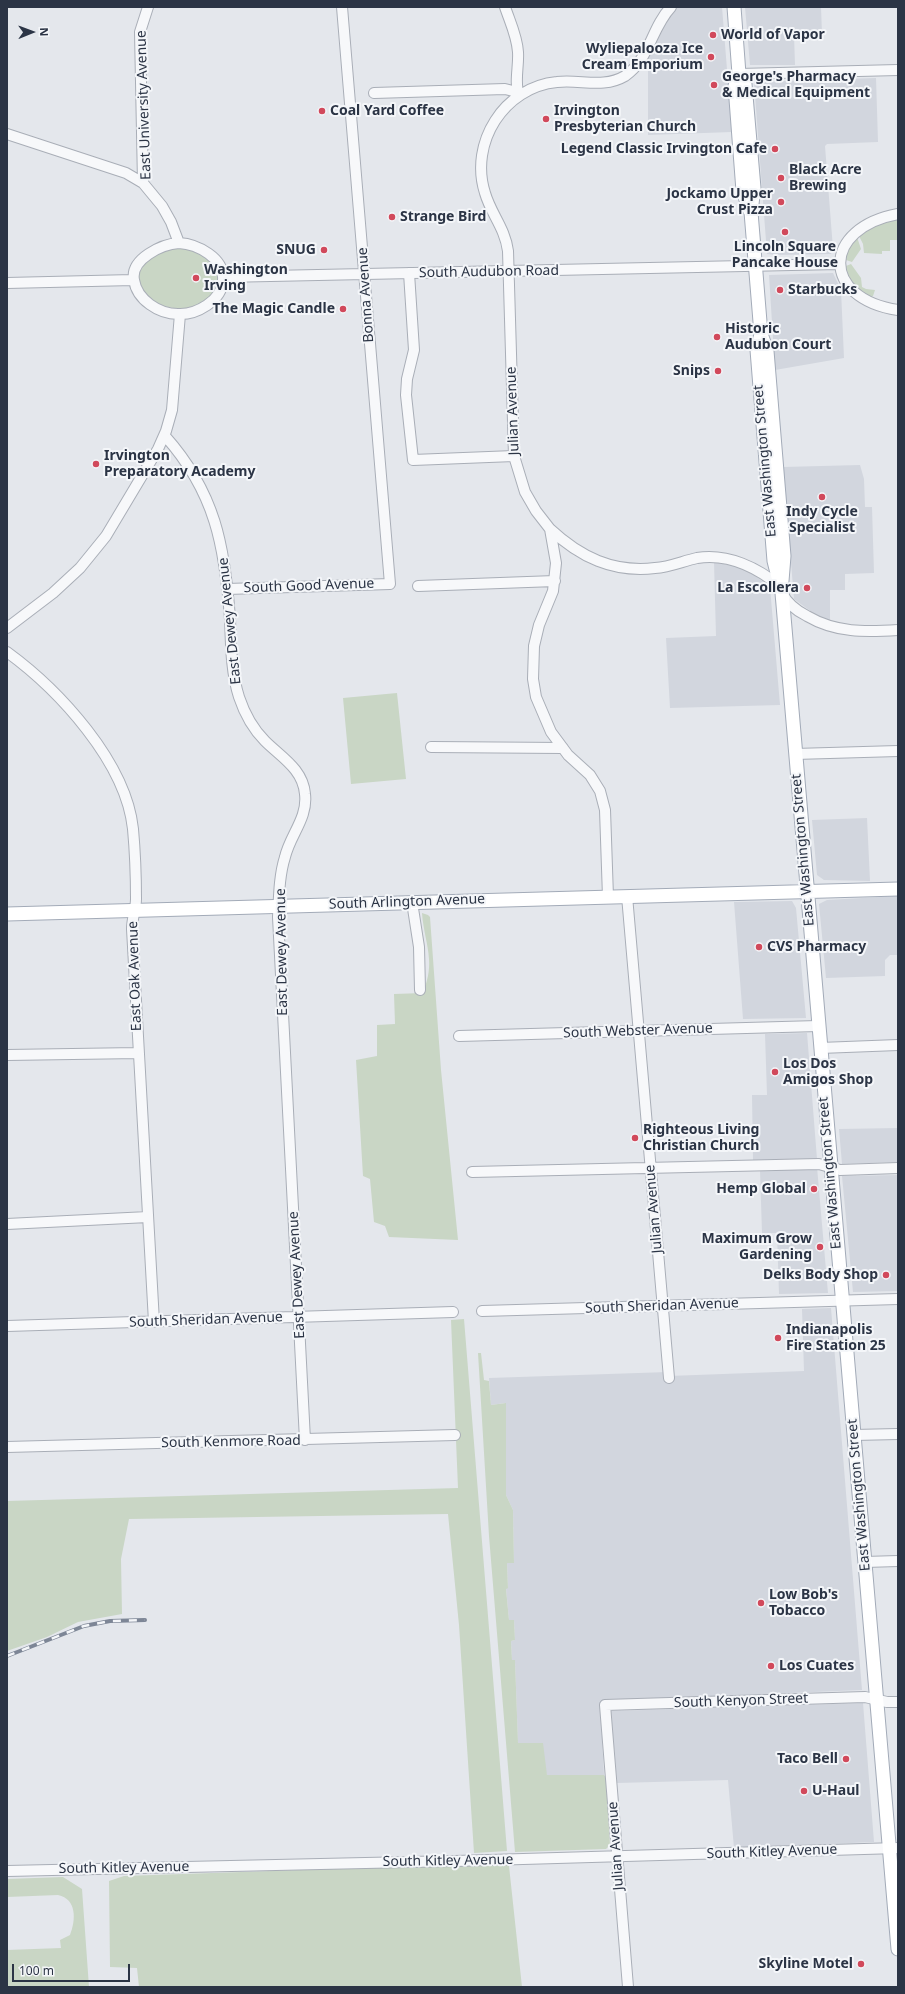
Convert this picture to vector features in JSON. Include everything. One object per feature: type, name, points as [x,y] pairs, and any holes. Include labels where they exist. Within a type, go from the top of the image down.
[{"type":"main road","name":"East Washington Street","points":[[734,7],[739,74],[735,86],[743,191],[751,212],[761,334],[756,350],[774,561],[781,590],[841,1301],[877,1700],[894,1848],[898,1949]]},
{"type":"main road","name":"South Arlington Avenue","points":[[7,914],[898,889]]},
{"type":"street","name":"East University Avenue","points":[[148,7],[140,32],[143,184],[162,206],[174,229],[179,243]]},
{"type":"street","name":"Bonna Avenue","points":[[342,7],[390,584]]},
{"type":"street","points":[[505,7],[514,33],[518,52],[516,89],[518,96]]},
{"type":"street","name":"Julian Avenue","points":[[608,896],[605,810],[603,798],[597,784],[563,748],[551,732],[536,698],[532,672],[534,646],[537,632],[552,597],[555,582],[556,563],[550,529],[536,511],[525,492],[514,456],[508,251],[505,237],[484,191],[481,161],[483,146],[491,125],[505,107],[518,96],[539,86],[554,82],[572,81],[601,83],[625,76],[642,61],[660,20],[671,7]]},
{"type":"street","points":[[739,74],[898,70]]},
{"type":"street","points":[[374,93],[505,89],[512,91],[518,96]]},
{"type":"street","points":[[7,134],[126,173],[143,184]]},
{"type":"street","points":[[898,214],[871,223],[856,233],[843,248],[839,264],[844,280],[859,295],[872,303],[898,310]]},
{"type":"street","points":[[179,243],[196,246],[211,256],[220,268],[223,277],[220,291],[210,302],[198,310],[180,314],[165,312],[148,304],[138,292],[133,280],[138,265],[151,252],[164,245],[179,243]]},
{"type":"street","name":"South Audubon Road","points":[[223,277],[839,264]]},
{"type":"street","points":[[409,273],[414,350],[407,379],[406,395],[413,460],[514,456]]},
{"type":"street","points":[[7,282],[133,280]]},
{"type":"street","points":[[7,628],[53,593],[87,560],[110,530],[165,436],[172,406],[180,314]]},
{"type":"street","name":"East Dewey Avenue","points":[[165,436],[183,458],[195,477],[213,513],[222,545],[227,589],[233,674],[239,699],[247,716],[259,734],[294,768],[300,777],[305,795],[303,817],[284,857],[278,906],[300,1317],[305,1440]]},
{"type":"street","points":[[550,529],[576,551],[614,566],[652,568],[700,558],[722,558],[746,565],[769,577],[781,590],[789,603],[801,613],[828,626],[857,632],[898,630]]},
{"type":"street","points":[[418,586],[555,582]]},
{"type":"street","name":"South Good Avenue","points":[[227,589],[390,584]]},
{"type":"street","name":"East Oak Avenue","points":[[7,652],[42,682],[72,713],[93,739],[120,783],[129,807],[133,829],[136,901],[132,928],[138,1053],[154,1322]]},
{"type":"street","points":[[431,747],[563,748]]},
{"type":"street","points":[[795,754],[898,751]]},
{"type":"street","name":"Julian Avenue","points":[[627,896],[669,1378]]},
{"type":"street","points":[[412,902],[418,947],[420,990]]},
{"type":"street","name":"South Webster Avenue","points":[[459,1036],[818,1026]]},
{"type":"street","points":[[820,1048],[898,1045]]},
{"type":"street","points":[[7,1055],[138,1053]]},
{"type":"street","points":[[472,1172],[817,1164],[830,1166],[840,1170],[898,1168]]},
{"type":"street","points":[[7,1224],[148,1218]]},
{"type":"street","name":"South Sheridan Avenue","points":[[482,1311],[841,1301],[898,1298]]},
{"type":"street","name":"South Sheridan Avenue","points":[[7,1326],[453,1312]]},
{"type":"street","points":[[854,1435],[898,1434]]},
{"type":"street","name":"South Kenmore Road","points":[[7,1447],[455,1435]]},
{"type":"street","points":[[865,1562],[898,1562]]},
{"type":"street","name":"South Kenyon Street","points":[[605,1705],[865,1697],[898,1702]]},
{"type":"street","name":"Julian Avenue","points":[[605,1705],[628,1987]]},
{"type":"street","name":"South Kitley Avenue","points":[[7,1871],[894,1848]]},
{"type":"shaded area","points":[[677,7],[722,7],[732,132],[648,135],[648,57],[664,21]]},
{"type":"shaded area","points":[[745,7],[821,7],[822,34],[794,35],[795,65],[750,65]]},
{"type":"shaded area","points":[[876,78],[878,142],[827,144],[825,146],[833,249],[831,254],[767,254],[754,82]]},
{"type":"shaded area","points":[[833,273],[841,290],[844,358],[775,370],[769,275]]},
{"type":"shaded area","points":[[860,465],[864,479],[865,507],[872,507],[874,573],[845,574],[845,590],[830,590],[830,621],[817,616],[794,599],[783,467]]},
{"type":"shaded area","points":[[714,562],[738,567],[754,575],[770,587],[780,705],[670,708],[666,638],[716,636]]},
{"type":"shaded area","points":[[867,818],[870,881],[824,880],[817,875],[812,820]]},
{"type":"shaded area","points":[[898,896],[898,955],[890,955],[885,960],[885,976],[826,978],[819,904],[827,900]]},
{"type":"shaded area","points":[[792,901],[796,908],[806,1018],[743,1019],[734,902]]},
{"type":"shaded area","points":[[807,1033],[817,1159],[753,1160],[752,1095],[767,1095],[765,1034]]},
{"type":"shaded area","points":[[898,1128],[898,1162],[842,1164],[839,1129]]},
{"type":"shaded area","points":[[817,1167],[828,1293],[779,1294],[777,1233],[762,1233],[760,1170]]},
{"type":"shaded area","points":[[898,1175],[898,1291],[853,1292],[842,1176]]},
{"type":"shaded area","points":[[831,1308],[862,1690],[600,1701],[604,1775],[547,1775],[545,1769],[518,1744],[515,1660],[512,1660],[511,1641],[515,1640],[514,1620],[509,1620],[506,1588],[508,1588],[507,1563],[514,1562],[513,1510],[506,1495],[505,1403],[491,1405],[489,1378],[668,1372],[669,1376],[804,1371],[802,1309]]},
{"type":"shaded area","points":[[863,1703],[874,1842],[734,1848],[728,1780],[617,1783],[611,1711]]},
{"type":"green space","points":[[898,219],[898,240],[890,240],[890,251],[882,251],[882,254],[864,253],[863,244],[859,236],[874,226]]},
{"type":"green space","points":[[857,237],[861,249],[852,262],[846,260],[848,248]]},
{"type":"green space","points":[[181,247],[203,255],[215,266],[218,280],[213,292],[202,302],[186,308],[167,307],[146,297],[143,294],[138,283],[139,273],[142,266],[152,256],[166,250]]},
{"type":"green space","points":[[851,264],[861,278],[862,287],[875,290],[873,296],[871,297],[861,291],[851,281],[846,266]]},
{"type":"green space","points":[[397,693],[406,779],[351,784],[343,698]]},
{"type":"green space","points":[[422,913],[430,917],[441,1070],[458,1240],[389,1237],[385,1226],[374,1222],[370,1179],[363,1176],[356,1060],[377,1056],[377,1025],[395,1024],[394,994],[423,993],[428,976],[429,963]]},
{"type":"green space","points":[[464,1319],[507,1851],[474,1853],[459,1625],[448,1514],[129,1519],[121,1559],[122,1614],[78,1622],[47,1637],[7,1651],[7,1501],[458,1488],[451,1320]]},
{"type":"green space","points":[[478,1353],[481,1353],[484,1380],[489,1381],[491,1405],[506,1403],[506,1495],[513,1510],[514,1563],[507,1563],[508,1588],[506,1589],[509,1620],[514,1620],[515,1640],[511,1641],[512,1660],[515,1660],[518,1743],[543,1743],[547,1775],[604,1775],[606,1778],[610,1845],[606,1849],[515,1852],[489,1536]]},
{"type":"green space","points":[[505,1863],[509,1866],[522,1987],[139,1987],[137,1968],[110,1967],[109,1881],[124,1876]]},
{"type":"green space","points":[[63,1877],[82,1889],[89,1987],[7,1987],[7,1950],[61,1948],[60,1940],[70,1935],[74,1917],[72,1905],[64,1897],[58,1895],[7,1897],[7,1879]]},
{"type":"railway","points":[[7,1656],[84,1626],[110,1621],[145,1620]]},
{"type":"place","name":"World of Vapor","points":[[713,35]]},
{"type":"place","name":"Wyliepalooza Ice Cream Emporium","points":[[711,57]]},
{"type":"place","name":"George's Pharmacy & Medical Equipment","points":[[714,85]]},
{"type":"place","name":"Coal Yard Coffee","points":[[322,111]]},
{"type":"place","name":"Irvington Presbyterian Church","points":[[546,119]]},
{"type":"place","name":"Legend Classic Irvington Cafe","points":[[775,149]]},
{"type":"place","name":"Black Acre Brewing","points":[[781,178]]},
{"type":"place","name":"Jockamo Upper Crust Pizza","points":[[781,202]]},
{"type":"place","name":"Strange Bird","points":[[392,217]]},
{"type":"place","name":"Lincoln Square Pancake House","points":[[785,232]]},
{"type":"place","name":"SNUG","points":[[324,250]]},
{"type":"place","name":"Washington Irving","points":[[196,278]]},
{"type":"place","name":"Starbucks","points":[[780,290]]},
{"type":"place","name":"The Magic Candle","points":[[343,309]]},
{"type":"place","name":"Historic Audubon Court","points":[[717,337]]},
{"type":"place","name":"Snips","points":[[718,371]]},
{"type":"place","name":"Irvington Preparatory Academy","points":[[96,464]]},
{"type":"place","name":"Indy Cycle Specialist","points":[[822,497]]},
{"type":"place","name":"La Escollera","points":[[807,588]]},
{"type":"place","name":"CVS Pharmacy","points":[[759,947]]},
{"type":"place","name":"Los Dos Amigos Shop","points":[[775,1072]]},
{"type":"place","name":"Righteous Living Christian Church","points":[[635,1138]]},
{"type":"place","name":"Hemp Global","points":[[814,1189]]},
{"type":"place","name":"Maximum Grow Gardening","points":[[820,1247]]},
{"type":"place","name":"Delks Body Shop","points":[[886,1275]]},
{"type":"place","name":"Indianapolis Fire Station 25","points":[[778,1338]]},
{"type":"place","name":"Low Bob's Tobacco","points":[[761,1603]]},
{"type":"place","name":"Los Cuates","points":[[771,1666]]},
{"type":"place","name":"Taco Bell","points":[[846,1759]]},
{"type":"place","name":"U-Haul","points":[[804,1791]]},
{"type":"place","name":"Skyline Motel","points":[[861,1964]]}]
